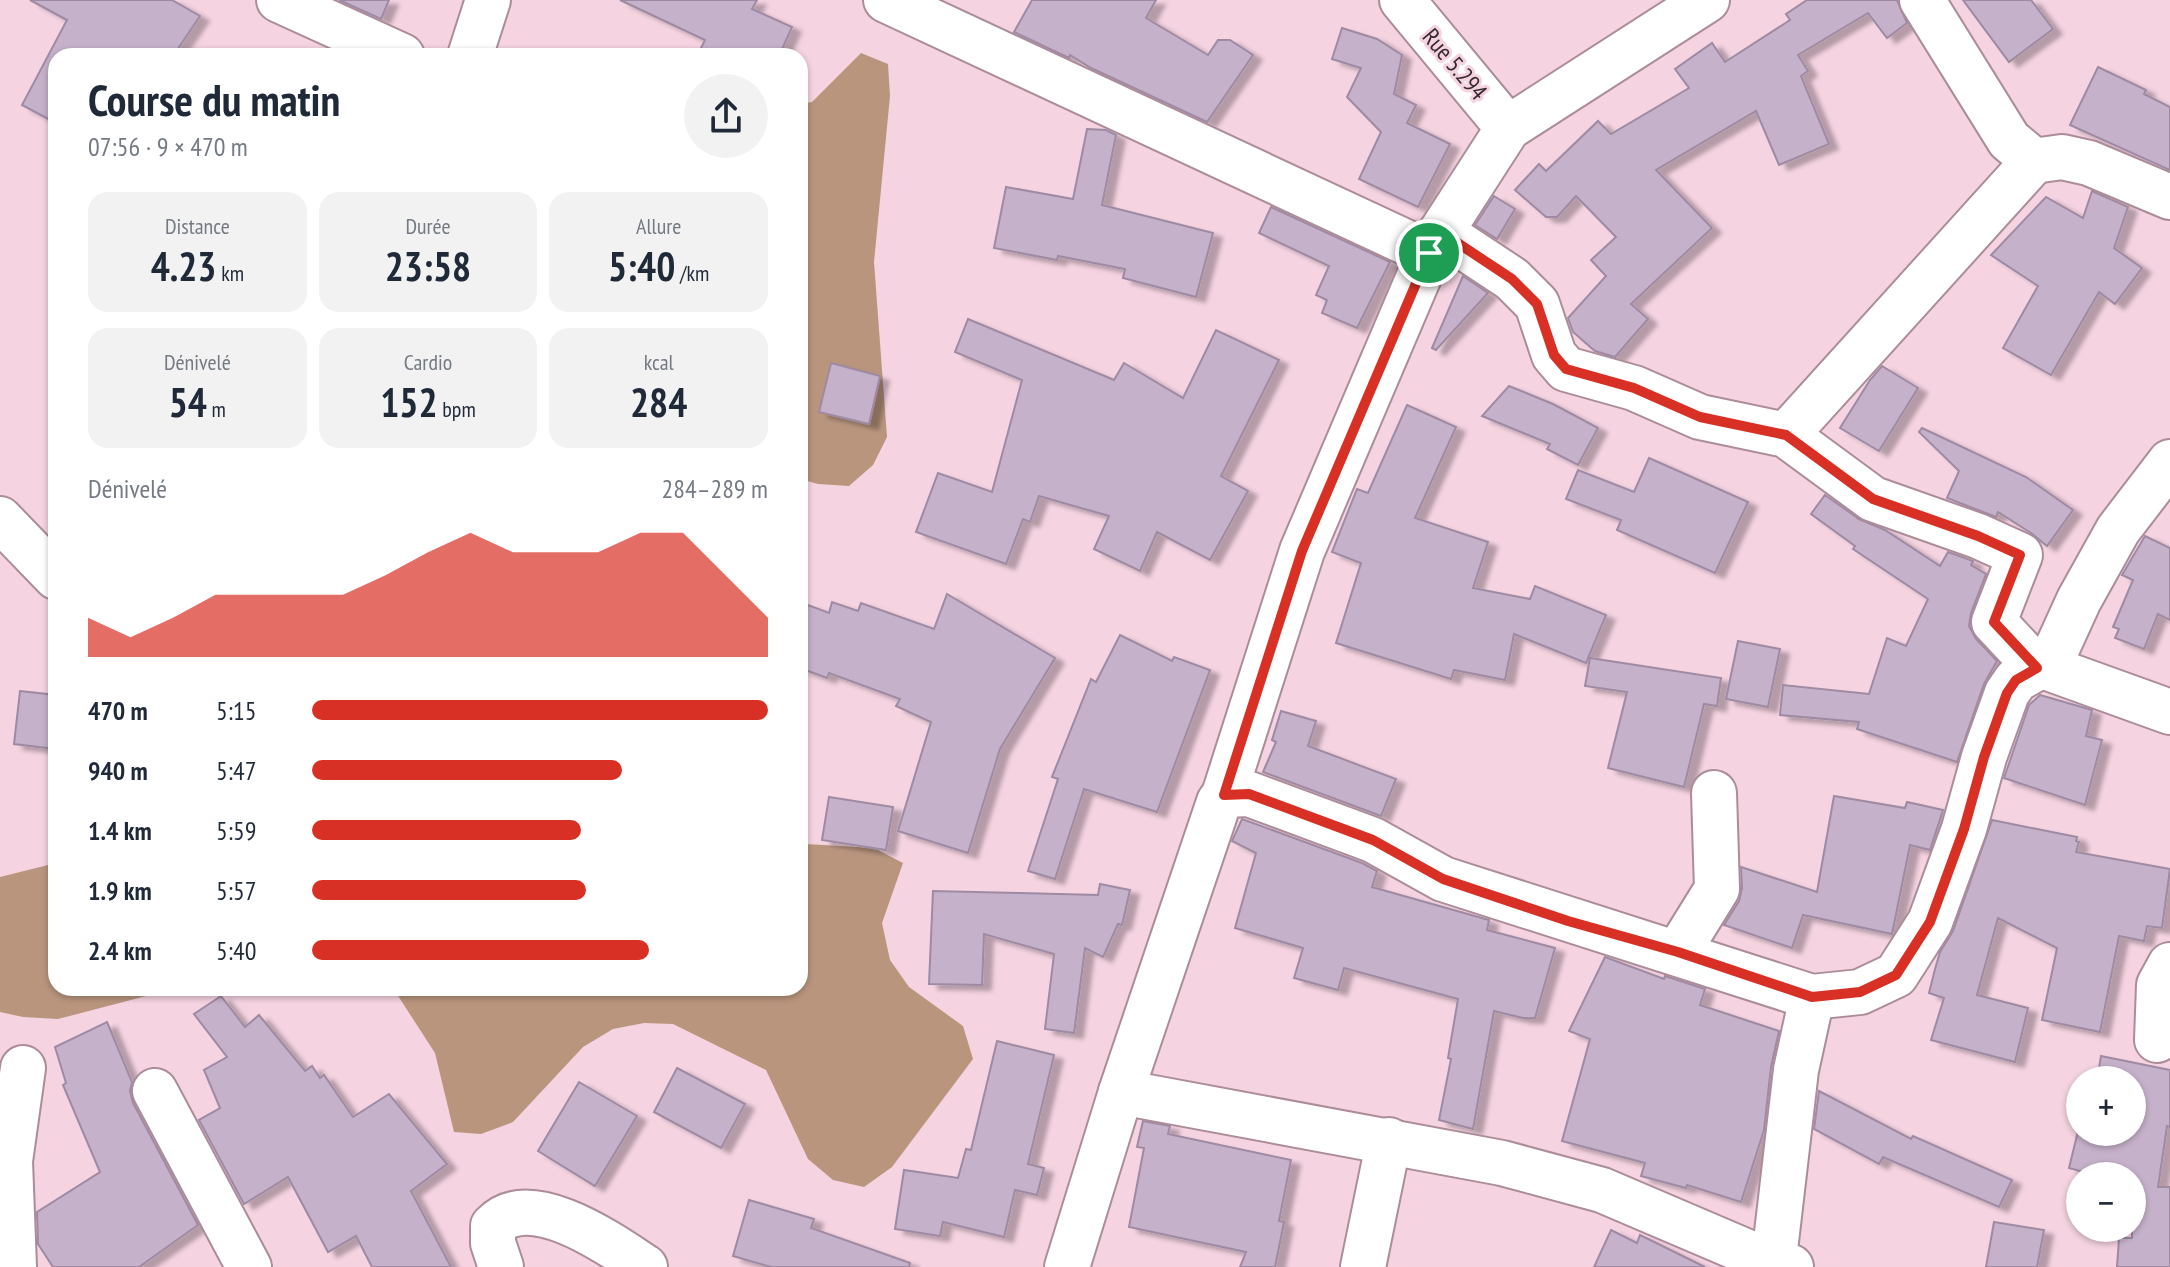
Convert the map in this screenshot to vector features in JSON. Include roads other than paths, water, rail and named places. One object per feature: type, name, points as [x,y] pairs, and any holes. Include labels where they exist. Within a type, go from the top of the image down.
[{"type":"street","points":[[279,0],[384,48]]},
{"type":"street","points":[[473,48],[488,0]]},
{"type":"street","points":[[886,0],[1435,242],[1512,279],[1537,304],[1554,355],[1566,369],[1634,388],[1700,417],[1786,435],[1873,499],[1978,536],[2020,555],[1994,622],[2042,668],[2170,712]]},
{"type":"street","name":"Rue 5.294","points":[[1402,0],[1508,128]]},
{"type":"street","points":[[1067,1267],[1121,1092],[1219,802],[1224,795],[1302,551],[1435,242],[1508,128],[1707,0]]},
{"type":"street","points":[[1922,0],[2009,140],[2034,161]]},
{"type":"street","points":[[1786,435],[2034,161],[2062,157],[2089,163],[2170,197]]},
{"type":"street","points":[[1224,795],[1249,794],[1373,840],[1443,879],[1812,997],[1860,992],[1896,975],[1930,922],[1964,829],[1984,757],[2007,693],[2016,680],[2042,668],[2118,530],[2170,462]]},
{"type":"street","points":[[0,519],[48,569]]},
{"type":"street","points":[[1678,952],[1717,889],[1714,793]]},
{"type":"street","points":[[2157,1040],[2159,985],[2170,965]]},
{"type":"street","points":[[1121,1092],[1502,1163],[1602,1190],[1779,1266],[1796,1070],[1812,997]]},
{"type":"street","points":[[14,1267],[10,1161],[23,1068]]},
{"type":"street","points":[[155,1091],[249,1267]]},
{"type":"street","points":[[1363,1267],[1389,1140]]},
{"type":"street","points":[[501,1267],[493,1243],[493,1226],[503,1216],[534,1211],[608,1243],[645,1267]]}]
